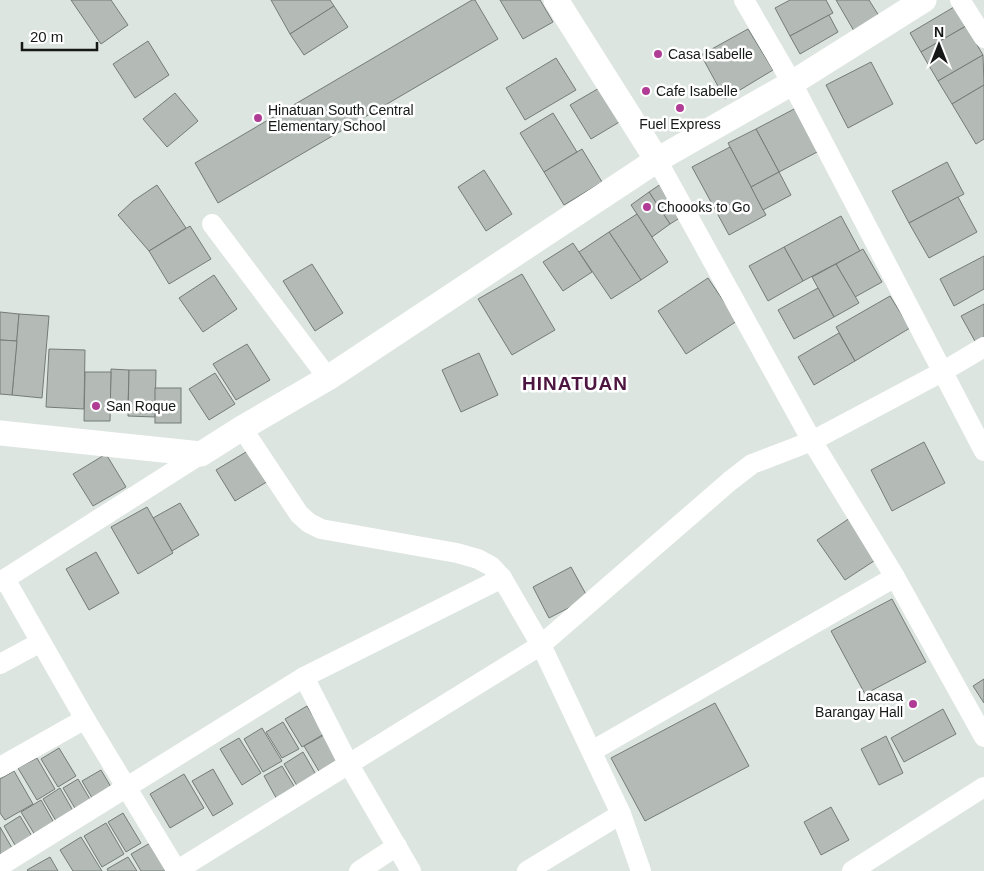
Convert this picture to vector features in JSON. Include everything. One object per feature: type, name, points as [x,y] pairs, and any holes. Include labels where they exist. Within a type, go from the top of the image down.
[{"type":"street","points":[[744,0],[792,83],[984,451]]},
{"type":"street","points":[[924,0],[792,83],[657,160],[328,378],[242,428],[3,581],[42,642],[85,719],[177,871],[348,763],[541,645],[752,464],[812,441],[942,372],[984,347]]},
{"type":"street","points":[[960,0],[984,38]]},
{"type":"street","points":[[561,2],[657,160],[812,441],[895,577],[984,737]]},
{"type":"street","points":[[212,224],[328,378]]},
{"type":"street","points":[[242,428],[299,514],[310,523],[321,528],[457,553],[478,559],[491,566],[502,578],[541,645],[592,751],[621,814],[641,871]]},
{"type":"street","points":[[0,433],[201,454]]},
{"type":"street","points":[[592,751],[895,577]]},
{"type":"street","points":[[0,866],[304,677],[502,578]]},
{"type":"street","points":[[0,664],[42,642]]},
{"type":"street","points":[[304,677],[348,763],[411,871]]},
{"type":"street","points":[[0,767],[85,719]]},
{"type":"street","points":[[852,871],[984,787]]},
{"type":"street","points":[[527,871],[621,814]]},
{"type":"street","points":[[359,871],[397,846]]},
{"type":"building","points":[[71,0],[111,0],[128,25],[101,44]]},
{"type":"building","points":[[271,0],[330,0],[334,6],[290,34]]},
{"type":"building","points":[[472,0],[475,0],[498,39],[218,203],[195,163]]},
{"type":"building","points":[[500,0],[540,0],[553,22],[523,39]]},
{"type":"building","points":[[790,0],[826,0],[833,13],[790,36],[775,8]]},
{"type":"building","points":[[836,0],[869,0],[879,16],[854,31]]},
{"type":"building","points":[[334,6],[348,27],[304,55],[290,34]]},
{"type":"building","points":[[954,7],[966,26],[921,52],[910,33]]},
{"type":"building","points":[[829,15],[838,32],[800,54],[790,36]]},
{"type":"building","points":[[966,26],[983,55],[938,81],[921,52]]},
{"type":"building","points":[[748,29],[773,70],[725,99],[701,55]]},
{"type":"building","points":[[148,41],[169,75],[135,98],[113,64]]},
{"type":"building","points":[[983,55],[984,85],[952,104],[938,81]]},
{"type":"building","points":[[556,58],[576,90],[525,120],[506,88]]},
{"type":"building","points":[[871,62],[893,104],[848,128],[826,85]]},
{"type":"building","points":[[984,85],[984,139],[976,144],[952,104]]},
{"type":"building","points":[[601,87],[621,121],[591,139],[570,105]]},
{"type":"building","points":[[175,93],[198,121],[167,147],[143,119]]},
{"type":"building","points":[[796,108],[819,151],[779,172],[756,129]]},
{"type":"building","points":[[553,113],[577,152],[544,172],[520,133]]},
{"type":"building","points":[[756,129],[779,172],[751,187],[728,143]]},
{"type":"building","points":[[730,147],[766,215],[729,235],[692,167]]},
{"type":"building","points":[[582,149],[602,182],[564,205],[544,172]]},
{"type":"building","points":[[947,162],[964,194],[909,223],[892,191]]},
{"type":"building","points":[[484,170],[512,214],[486,231],[458,187]]},
{"type":"building","points":[[779,172],[791,195],[763,210],[751,187]]},
{"type":"building","points":[[664,182],[686,214],[670,224],[649,192]]},
{"type":"building","points":[[157,185],[186,228],[149,251],[118,215],[133,201]]},
{"type":"building","points":[[649,192],[670,224],[652,237],[631,205]]},
{"type":"building","points":[[958,197],[977,232],[929,258],[909,223]]},
{"type":"building","points":[[637,214],[668,262],[641,280],[609,232]]},
{"type":"building","points":[[841,216],[860,251],[803,281],[784,247]]},
{"type":"building","points":[[190,226],[211,259],[169,284],[149,251]]},
{"type":"building","points":[[609,232],[641,280],[611,299],[579,252]]},
{"type":"building","points":[[573,243],[592,272],[563,291],[543,262]]},
{"type":"building","points":[[784,247],[803,281],[768,301],[749,266]]},
{"type":"building","points":[[863,249],[882,282],[855,297],[836,264]]},
{"type":"building","points":[[984,256],[984,289],[954,306],[940,279]]},
{"type":"building","points":[[312,264],[343,313],[315,331],[283,281]]},
{"type":"building","points":[[836,264],[859,303],[834,317],[812,277]]},
{"type":"building","points":[[522,274],[555,330],[512,355],[478,299]]},
{"type":"building","points":[[214,275],[237,309],[203,332],[179,298]]},
{"type":"building","points":[[708,278],[737,321],[686,354],[658,311]]},
{"type":"building","points":[[818,288],[834,317],[794,339],[778,310]]},
{"type":"building","points":[[890,296],[910,328],[855,361],[836,327]]},
{"type":"building","points":[[984,304],[984,339],[976,343],[961,316]]},
{"type":"building","points":[[0,312],[19,314],[17,341],[0,340]]},
{"type":"building","points":[[19,314],[49,316],[42,398],[12,395]]},
{"type":"building","points":[[839,333],[855,361],[814,385],[798,357]]},
{"type":"building","points":[[0,340],[17,341],[12,395],[0,394]]},
{"type":"building","points":[[247,344],[270,380],[236,400],[213,364]]},
{"type":"building","points":[[49,349],[85,350],[84,409],[46,407]]},
{"type":"building","points":[[479,353],[498,395],[461,412],[442,370]]},
{"type":"building","points":[[111,369],[129,370],[128,407],[110,407]]},
{"type":"building","points":[[129,370],[156,370],[155,417],[128,416]]},
{"type":"building","points":[[85,372],[111,372],[110,421],[84,421]]},
{"type":"building","points":[[215,373],[235,404],[209,420],[189,389]]},
{"type":"building","points":[[155,388],[181,388],[181,423],[155,423]]},
{"type":"building","points":[[924,442],[945,483],[892,511],[871,470]]},
{"type":"building","points":[[251,449],[270,480],[235,501],[216,470]]},
{"type":"building","points":[[106,454],[126,487],[93,506],[73,474]]},
{"type":"building","points":[[180,503],[199,535],[172,551],[153,518]]},
{"type":"building","points":[[147,507],[173,553],[138,574],[111,527]]},
{"type":"building","points":[[853,516],[880,557],[845,580],[817,540]]},
{"type":"building","points":[[96,552],[119,593],[89,610],[66,569]]},
{"type":"building","points":[[571,567],[588,598],[549,618],[533,587]]},
{"type":"building","points":[[892,599],[926,662],[865,694],[831,631]]},
{"type":"building","points":[[984,679],[984,703],[973,686]]},
{"type":"building","points":[[715,703],[749,766],[645,821],[611,758]]},
{"type":"building","points":[[307,706],[324,734],[302,747],[285,719]]},
{"type":"building","points":[[943,709],[956,734],[904,762],[891,738]]},
{"type":"building","points":[[283,722],[299,749],[282,758],[266,732]]},
{"type":"building","points":[[262,728],[282,761],[263,772],[244,739]]},
{"type":"building","points":[[324,735],[342,766],[323,778],[304,746]]},
{"type":"building","points":[[886,736],[903,773],[879,785],[861,749]]},
{"type":"building","points":[[239,738],[261,773],[242,785],[220,749]]},
{"type":"building","points":[[59,748],[76,776],[58,787],[41,759]]},
{"type":"building","points":[[303,752],[318,778],[299,789],[284,764]]},
{"type":"building","points":[[37,758],[55,789],[37,800],[18,768]]},
{"type":"building","points":[[282,766],[297,791],[279,803],[264,776]]},
{"type":"building","points":[[213,769],[233,804],[213,816],[192,781]]},
{"type":"building","points":[[101,770],[114,792],[95,803],[82,781]]},
{"type":"building","points":[[14,771],[33,804],[5,820],[0,813],[0,779]]},
{"type":"building","points":[[184,774],[204,808],[170,828],[150,794]]},
{"type":"building","points":[[78,779],[94,806],[79,815],[63,788]]},
{"type":"building","points":[[60,788],[76,816],[59,826],[43,799]]},
{"type":"building","points":[[41,800],[57,828],[38,840],[21,812]]},
{"type":"building","points":[[831,807],[849,840],[821,855],[804,822]]},
{"type":"building","points":[[123,813],[141,843],[126,852],[108,822]]},
{"type":"building","points":[[20,816],[36,843],[19,852],[4,826]]},
{"type":"building","points":[[106,823],[124,854],[102,867],[84,836]]},
{"type":"building","points":[[0,827],[16,855],[0,864]]},
{"type":"building","points":[[81,837],[102,871],[73,871],[60,850]]},
{"type":"building","points":[[152,842],[170,871],[141,871],[131,854]]},
{"type":"building","points":[[50,857],[58,871],[27,870]]},
{"type":"building","points":[[128,857],[137,871],[108,871],[107,869]]},
{"type":"place","name":"Casa Isabelle","points":[[658,54]]},
{"type":"place","name":"Cafe Isabelle","points":[[646,91]]},
{"type":"place","name":"Fuel Express","points":[[680,108]]},
{"type":"place","name":"Hinatuan South Central Elementary School","points":[[258,118]]},
{"type":"place","name":"Choooks to Go","points":[[647,207]]},
{"type":"place","name":"San Roque","points":[[96,406]]},
{"type":"place","name":"Lacasa Barangay Hall","points":[[913,704]]},
{"type":"district","name":"HINATUAN","points":[[575,383]]}]
